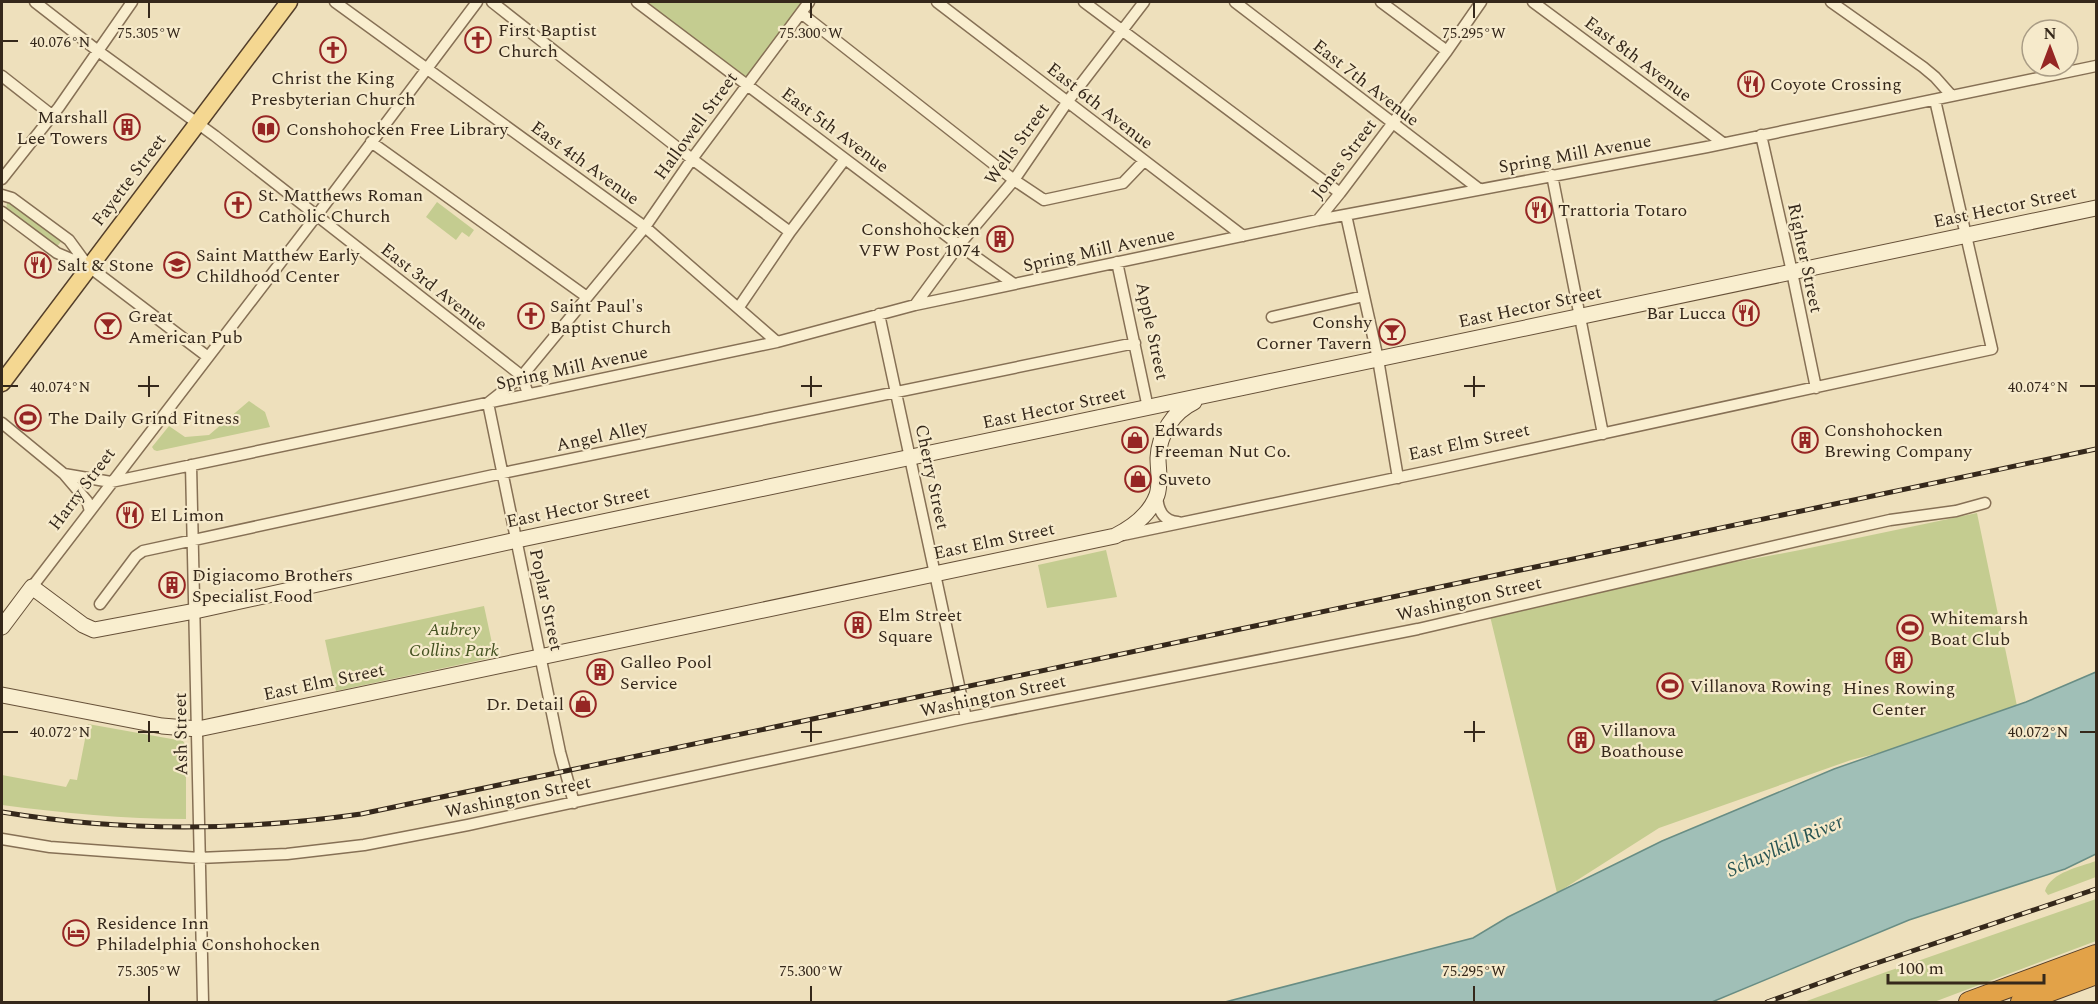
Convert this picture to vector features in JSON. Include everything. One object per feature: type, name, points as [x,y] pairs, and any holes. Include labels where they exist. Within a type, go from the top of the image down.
[{"type":"highway","points":[[1969,1002],[2097,955]]},
{"type":"highway","points":[[2021,1002],[2097,974]]},
{"type":"main road","name":"Fayette Street","points":[[2,383],[289,2]]},
{"type":"main road","name":"East Hector Street","points":[[32,587],[83,626],[94,630],[195,611],[517,540],[2097,208]]},
{"type":"main road","points":[[1115,536],[1127,530],[1144,515],[1157,495],[1159,448],[1169,423],[1191,403],[1222,392]]},
{"type":"main road","points":[[1148,408],[1160,420],[1162,438]]},
{"type":"main road","name":"East Elm Street","points":[[2,695],[162,726],[198,729],[1115,536]]},
{"type":"main road","name":"Harry Street","points":[[2,627],[32,587]]},
{"type":"street","name":"East 3rd Avenue","points":[[35,2],[317,215],[522,376]]},
{"type":"street","points":[[2,179],[52,116],[132,2]]},
{"type":"street","name":"East 4th Avenue","points":[[334,2],[645,226],[777,342]]},
{"type":"street","name":"Harry Street","points":[[32,587],[477,2]]},
{"type":"street","points":[[492,2],[692,159],[790,232]]},
{"type":"street","name":"East 5th Avenue","points":[[637,2],[1014,285]]},
{"type":"street","name":"Hallowell Street","points":[[488,403],[522,376],[645,226],[809,2]]},
{"type":"street","name":"East 6th Avenue","points":[[937,2],[1244,236]]},
{"type":"street","points":[[1084,2],[1340,193]]},
{"type":"street","name":"Wells Street","points":[[915,305],[959,245],[1014,180],[1068,101],[1144,2]]},
{"type":"street","name":"East 7th Avenue","points":[[1235,2],[1479,189]]},
{"type":"street","points":[[1380,2],[1447,51]]},
{"type":"street","name":"Jones Street","points":[[1318,220],[1447,51],[1481,2]]},
{"type":"street","name":"East 8th Avenue","points":[[1533,2],[1723,143]]},
{"type":"street","points":[[1834,2],[1935,76],[1951,95]]},
{"type":"street","points":[[801,13],[1014,180],[1044,200],[1123,183],[1144,161]]},
{"type":"street","name":"Spring Mill Avenue","points":[[111,482],[777,342],[915,305],[1117,262],[1318,220],[1723,143],[2097,66]]},
{"type":"street","points":[[2,76],[52,116]]},
{"type":"street","points":[[1935,99],[1965,236]]},
{"type":"street","name":"Righter Street","points":[[1761,135],[1816,388]]},
{"type":"street","points":[[372,142],[587,297]]},
{"type":"street","points":[[739,307],[790,232],[845,159]]},
{"type":"street","points":[[1552,175],[1603,434]]},
{"type":"street","points":[[2,195],[12,198],[69,240],[88,266]]},
{"type":"street","points":[[2,212],[57,253],[88,266],[208,357]]},
{"type":"street","name":"Jones Street","points":[[1346,215],[1378,359],[1398,478]]},
{"type":"street","name":"East Elm Street","points":[[1115,536],[1398,478],[1992,349],[1965,236]]},
{"type":"street","name":"Apple Street","points":[[1117,262],[1148,408]]},
{"type":"street","points":[[1272,317],[1364,296]]},
{"type":"street","name":"Cherry Street","points":[[879,314],[966,718]]},
{"type":"street","name":"Angel Alley","points":[[100,604],[136,556],[144,551],[503,473],[1135,343]]},
{"type":"street","points":[[522,376],[528,394]]},
{"type":"street","name":"Poplar Street","points":[[488,403],[573,803]]},
{"type":"street","points":[[2,423],[64,474],[87,501],[90,511]]},
{"type":"street","name":"Ash Street","points":[[191,465],[203,1002]]},
{"type":"street","points":[[64,474],[111,482]]},
{"type":"street","points":[[1157,495],[1160,511],[1166,519],[1174,522],[1187,521]]},
{"type":"street","name":"Washington Street","points":[[2,839],[50,847],[199,858],[287,854],[364,845],[573,803],[966,718],[1418,629],[1823,534],[1890,520],[1956,511],[1985,503]]},
{"type":"green space","points":[[637,2],[809,2],[747,84]]},
{"type":"green space","points":[[12,201],[63,239],[56,248],[6,210],[7,203]]},
{"type":"green space","points":[[437,202],[474,230],[469,237],[462,232],[456,240],[426,217]]},
{"type":"green space","points":[[249,401],[265,412],[270,427],[157,451],[152,447],[169,426],[185,437],[209,435]]},
{"type":"green space","name":"Villanova Rowing","points":[[1977,513],[2017,706],[1910,745],[1851,760],[1659,828],[1557,893],[1489,612],[1587,590],[1800,550]]},
{"type":"green space","points":[[1106,550],[1117,597],[1047,608],[1038,565]]},
{"type":"green space","name":"Aubrey Collins Park","points":[[484,606],[495,657],[336,691],[325,640]]},
{"type":"green space","points":[[88,724],[183,741],[186,746],[186,819],[94,815],[2,805],[2,775],[66,787],[70,779],[77,780]]},
{"type":"green space","points":[[2096,861],[2096,877],[2048,895],[2045,891],[2053,879],[2074,868]]},
{"type":"green space","points":[[2096,899],[2096,941],[1934,1002],[1804,1002],[1886,972]]},
{"type":"water","name":"Schuylkill River","points":[[2096,672],[2096,854],[2065,869],[1909,920],[1712,1002],[1225,1002],[1473,938],[1508,917],[1662,841],[1834,769],[2026,702]]},
{"type":"railway","points":[[2,812],[92,823],[182,827],[271,824],[361,814],[2096,449]]},
{"type":"railway","points":[[1767,1002],[2096,889]]},
{"type":"place","name":"First Baptist Church","points":[[478,40]]},
{"type":"place","name":"Christ the King Presbyterian Church","points":[[333,50]]},
{"type":"place","name":"Coyote Crossing","points":[[1751,84]]},
{"type":"place","name":"Marshall Lee Towers","points":[[127,127]]},
{"type":"place","name":"Conshohocken Free Library","points":[[266,129]]},
{"type":"place","name":"St. Matthews Roman Catholic Church","points":[[238,205]]},
{"type":"place","name":"Trattoria Totaro","points":[[1539,210]]},
{"type":"place","name":"Conshohocken VFW Post 1074","points":[[1000,239]]},
{"type":"place","name":"Salt & Stone","points":[[38,265]]},
{"type":"place","name":"Saint Matthew Early Childhood Center","points":[[177,265]]},
{"type":"place","name":"Bar Lucca","points":[[1746,313]]},
{"type":"place","name":"Saint Paul's Baptist Church","points":[[531,316]]},
{"type":"place","name":"Great American Pub","points":[[108,326]]},
{"type":"place","name":"Conshy Corner Tavern","points":[[1392,332]]},
{"type":"place","name":"The Daily Grind Fitness","points":[[28,418]]},
{"type":"place","name":"Edwards Freeman Nut Co.","points":[[1135,440]]},
{"type":"place","name":"Conshohocken Brewing Company","points":[[1805,440]]},
{"type":"place","name":"Suveto","points":[[1138,479]]},
{"type":"place","name":"El Limon","points":[[130,515]]},
{"type":"place","name":"Digiacomo Brothers Specialist Food","points":[[172,585]]},
{"type":"place","name":"Elm Street Square","points":[[858,625]]},
{"type":"place","name":"Whitemarsh Boat Club","points":[[1910,628]]},
{"type":"place","name":"Hines Rowing Center","points":[[1899,660]]},
{"type":"place","name":"Galleo Pool Service","points":[[600,672]]},
{"type":"place","name":"Villanova Rowing","points":[[1670,686]]},
{"type":"place","name":"Dr. Detail","points":[[583,704]]},
{"type":"place","name":"Villanova Boathouse","points":[[1581,740]]},
{"type":"place","name":"Residence Inn Philadelphia Conshohocken","points":[[76,933]]}]
